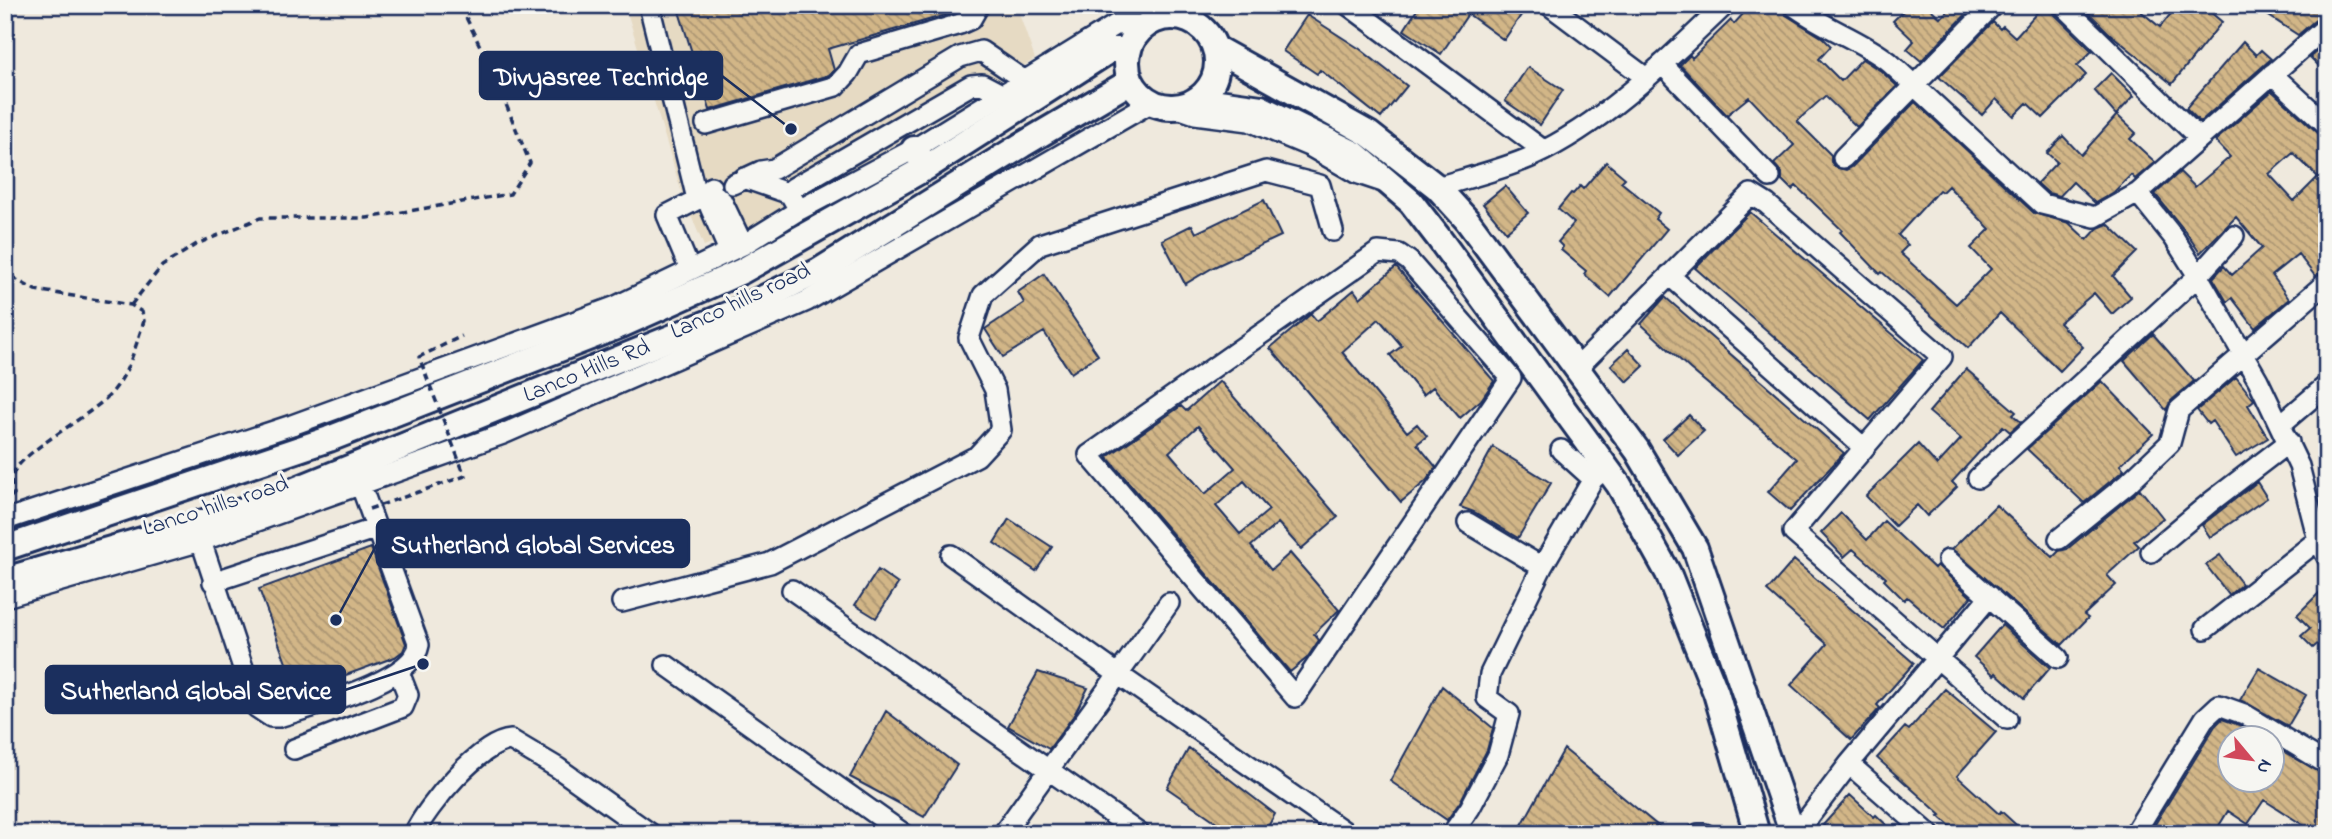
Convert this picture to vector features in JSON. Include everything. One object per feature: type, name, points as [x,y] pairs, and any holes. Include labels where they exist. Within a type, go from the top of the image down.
[{"type":"main road","points":[[1160,15],[1187,19],[1199,26],[1209,36],[1215,48],[1215,75],[1208,89],[1183,106],[1162,104],[1140,93],[1131,80],[1127,65],[1129,50],[1136,36],[1160,15]]},
{"type":"main road","points":[[1215,48],[1369,134],[1437,187],[1467,220],[1577,368],[1637,450],[1695,548],[1795,834]]},
{"type":"main road","name":"Lanco Hills Rd","points":[[5,548],[352,431],[617,316],[743,271],[921,158],[1110,50],[1129,50]]},
{"type":"main road","name":"Lanco Hills Rd","points":[[5,580],[245,510],[294,499],[361,475],[761,310],[819,271],[1131,80]]},
{"type":"main road","points":[[1197,99],[1261,108],[1355,154],[1411,202],[1482,297],[1599,474],[1619,485],[1668,573],[1712,683],[1757,834]]},
{"type":"main road","points":[[352,431],[361,475]]},
{"type":"main road","points":[[1712,683],[1739,675]]},
{"type":"street","points":[[649,5],[710,207],[736,248]]},
{"type":"street","points":[[706,124],[836,86],[848,73],[859,54],[960,24],[971,19],[979,5]]},
{"type":"street","points":[[1348,5],[1543,150]]},
{"type":"street","points":[[1549,5],[1646,77]]},
{"type":"street","points":[[1437,187],[1533,156],[1604,114],[1725,5]]},
{"type":"street","points":[[1793,5],[1820,23],[1876,52],[2042,204],[2095,217],[2138,193],[2327,26]]},
{"type":"street","points":[[1843,158],[1993,5]]},
{"type":"street","points":[[2063,5],[2199,138]]},
{"type":"street","name":"Lanco hills road","points":[[5,520],[617,316],[690,270],[736,248],[795,202],[921,158],[1003,95],[1115,25],[1160,15]]},
{"type":"street","points":[[1003,95],[982,84],[971,85],[796,186],[795,202],[739,181],[761,171],[775,169],[960,57],[975,51],[985,53],[1025,81]]},
{"type":"street","points":[[1662,64],[1770,177]]},
{"type":"street","points":[[2272,74],[2327,125]]},
{"type":"street","points":[[1162,104],[1195,114],[1250,121],[1311,147],[1352,170],[1391,185]]},
{"type":"street","name":"Lanco hills road","points":[[761,310],[807,301],[1162,104]]},
{"type":"street","points":[[622,602],[770,563],[977,456],[1001,430],[995,390],[969,338],[983,295],[1040,243],[1266,171],[1320,185],[1352,170]]},
{"type":"street","points":[[1320,185],[1333,231]]},
{"type":"street","points":[[690,270],[667,215],[706,192]]},
{"type":"street","points":[[2138,193],[2174,238],[2198,276],[2284,433],[2300,466],[2322,549],[2205,629]]},
{"type":"street","points":[[1577,368],[1751,194],[1767,204],[1942,357],[1793,532],[2007,719]]},
{"type":"street","points":[[1978,478],[2198,276],[2234,236]]},
{"type":"street","points":[[1378,252],[1399,254],[1409,261],[1466,326],[1511,378],[1295,697],[1088,456],[1378,252]]},
{"type":"street","points":[[1669,275],[1864,447]]},
{"type":"street","points":[[2059,539],[2127,484],[2170,443],[2179,410],[2327,282]]},
{"type":"street","points":[[1451,308],[1482,297]]},
{"type":"street","points":[[1466,326],[1482,297]]},
{"type":"street","points":[[2151,552],[2212,501],[2284,433],[2327,385]]},
{"type":"street","points":[[1452,834],[1470,808],[1498,755],[1509,714],[1487,698],[1490,674],[1542,567],[1599,474],[1561,450]]},
{"type":"street","points":[[201,541],[256,708],[271,717],[279,717],[354,692],[399,672],[411,663],[419,645],[369,509],[361,475]]},
{"type":"street","name":"Lanco hills road","points":[[5,597],[201,541],[294,499]]},
{"type":"street","points":[[1468,523],[1542,567]]},
{"type":"street","points":[[214,582],[377,528]]},
{"type":"street","points":[[951,555],[1119,676],[1348,834]]},
{"type":"street","points":[[1948,559],[2058,658]]},
{"type":"street","points":[[792,590],[1140,834]]},
{"type":"street","points":[[1795,834],[1849,764],[1990,596]]},
{"type":"street","points":[[1003,834],[1169,603]]},
{"type":"street","points":[[666,664],[904,834]]},
{"type":"street","points":[[294,749],[403,707],[408,695],[399,672]]},
{"type":"street","points":[[2134,834],[2205,718],[2219,705],[2245,714],[2327,764]]},
{"type":"street","points":[[414,834],[422,816],[450,782],[494,744],[511,740],[558,768],[651,834]]},
{"type":"street","points":[[1849,764],[1929,834]]},
{"type":"street","points":[[1698,834],[1704,834]]},
{"type":"path","points":[[131,305],[162,266],[197,244],[260,218],[367,218],[510,194],[530,163],[494,75],[462,9],[464,5]]},
{"type":"path","points":[[5,267],[15,279],[35,290],[131,305],[142,312],[144,321],[126,373],[113,392],[99,406],[20,462],[12,477],[13,494],[5,500]]},
{"type":"path","points":[[369,509],[465,476],[419,357],[462,336]]},
{"type":"shaded area","points":[[625,5],[1016,5],[1035,59],[878,155],[753,227],[704,246],[683,197]]},
{"type":"building","points":[[677,5],[965,5],[956,12],[828,49],[834,70],[829,75],[710,110]]},
{"type":"building","points":[[1420,5],[1528,5],[1504,40],[1468,14],[1441,54],[1404,30]]},
{"type":"building","points":[[1751,5],[1781,5],[1786,15],[1831,46],[1819,59],[1841,81],[1862,59],[1881,71],[1897,86],[1857,127],[1825,96],[1797,121],[1831,155],[1831,162],[1835,167],[1846,170],[1852,167],[1915,102],[2034,213],[2069,223],[2087,240],[2098,228],[2108,224],[2137,252],[2113,276],[2131,297],[2112,314],[2094,293],[2059,323],[2083,347],[2060,371],[2000,313],[1968,348],[1882,272],[1880,274],[1840,232],[1842,230],[1796,186],[1792,190],[1782,180],[1782,173],[1774,164],[1794,145],[1749,97],[1727,115],[1680,65],[1690,55],[1692,58],[1731,20],[1734,24]],"holes":[[[1948,186],[1990,229],[1971,248],[1991,269],[1956,304],[1900,253],[1908,245],[1898,235],[1939,190],[1942,192]]]},
{"type":"building","points":[[1909,5],[1926,5],[1941,18],[1953,5],[1975,5],[1921,61],[1907,49],[1914,41],[1893,21]]},
{"type":"building","points":[[2044,5],[2051,5],[2054,14],[2092,51],[2077,66],[2086,75],[2043,118],[2027,103],[2014,116],[1996,99],[1982,115],[1939,77],[1993,22],[2000,29],[2003,26],[2015,37]]},
{"type":"building","points":[[2081,5],[2133,5],[2160,27],[2178,5],[2202,5],[2222,22],[2172,84],[2109,33]]},
{"type":"building","points":[[2252,5],[2327,5],[2327,10],[2298,35]]},
{"type":"building","points":[[1307,15],[1360,49],[1407,86],[1381,118],[1320,70],[1317,74],[1283,51]]},
{"type":"building","points":[[2243,42],[2256,55],[2261,50],[2271,59],[2200,122],[2186,108]]},
{"type":"building","points":[[2327,43],[2327,74],[2310,57]]},
{"type":"building","points":[[1528,67],[1563,90],[1540,125],[1505,101]]},
{"type":"building","points":[[2111,73],[2134,96],[2116,115],[2094,90]]},
{"type":"building","points":[[2272,91],[2319,134],[2327,137],[2327,270],[2315,276],[2298,254],[2272,275],[2289,299],[2255,328],[2232,298],[2227,302],[2213,278],[2224,266],[2232,275],[2262,248],[2236,217],[2200,253],[2155,194],[2180,172],[2195,187],[2230,157],[2215,141]],"holes":[[[2293,153],[2318,177],[2294,201],[2269,174]]]},
{"type":"building","points":[[2117,115],[2136,133],[2130,139],[2155,162],[2135,179],[2131,175],[2114,192],[2095,203],[2073,182],[2060,196],[2048,193],[2037,183],[2057,162],[2047,153],[2063,136],[2081,155]]},
{"type":"building","points":[[1606,162],[1625,178],[1621,182],[1659,213],[1655,219],[1667,229],[1610,297],[1584,274],[1586,271],[1561,250],[1563,247],[1558,242],[1574,223],[1558,209],[1571,193],[1580,186],[1583,189]]},
{"type":"building","points":[[1505,186],[1528,213],[1506,232],[1483,204]]},
{"type":"building","points":[[1264,200],[1281,236],[1214,267],[1185,284],[1162,240],[1192,225],[1196,233]]},
{"type":"building","points":[[1750,212],[1923,360],[1870,420],[1695,268]]},
{"type":"building","points":[[1396,267],[1494,381],[1481,400],[1460,418],[1433,387],[1423,395],[1390,355],[1402,346],[1379,319],[1342,352],[1407,432],[1417,424],[1427,436],[1417,444],[1436,467],[1426,481],[1401,502],[1270,348],[1311,314],[1317,321],[1354,290],[1360,298]]},
{"type":"building","points":[[1044,274],[1098,355],[1071,373],[1044,332],[1003,357],[985,329],[1024,303],[1018,292]]},
{"type":"building","points":[[1665,297],[1844,453],[1790,511],[1768,492],[1797,459],[1641,324]]},
{"type":"building","points":[[2153,334],[2194,381],[2171,401],[2166,410],[2124,361]]},
{"type":"building","points":[[1628,349],[1644,366],[1627,382],[1611,365]]},
{"type":"building","points":[[1966,369],[2016,412],[2013,415],[2021,422],[2010,432],[2003,426],[1952,482],[1957,487],[1927,516],[1917,505],[1895,526],[1866,496],[1918,444],[1937,465],[1961,439],[1929,412]]},
{"type":"building","points":[[2236,377],[2254,400],[2248,405],[2268,438],[2236,457],[2212,421],[2208,424],[2197,410]]},
{"type":"building","points":[[1220,381],[1338,517],[1301,549],[1278,523],[1251,546],[1271,570],[1290,553],[1339,610],[1314,634],[1319,640],[1307,658],[1290,672],[1107,457],[1181,406],[1186,411]],"holes":[[[1198,426],[1235,468],[1205,494],[1169,452]],[[1244,481],[1269,510],[1240,534],[1216,506]]]},
{"type":"building","points":[[2102,381],[2153,434],[2120,465],[2124,470],[2084,503],[2027,449]]},
{"type":"building","points":[[1689,415],[1704,431],[1678,455],[1663,439]]},
{"type":"building","points":[[1493,447],[1551,483],[1518,538],[1474,512],[1460,507]]},
{"type":"building","points":[[2257,482],[2267,498],[2210,537],[2202,525]]},
{"type":"building","points":[[2140,489],[2163,518],[2134,541],[2139,546],[2107,575],[2116,585],[2084,615],[2088,618],[2062,645],[1952,549],[1996,505],[2053,557],[2059,551],[2067,549]]},
{"type":"building","points":[[1841,513],[1867,540],[1884,521],[1934,568],[1937,565],[1971,597],[1944,629],[1907,597],[1904,600],[1884,580],[1886,578],[1853,549],[1844,557],[1821,533]]},
{"type":"building","points":[[1009,519],[1052,547],[1036,571],[994,543]]},
{"type":"building","points":[[371,548],[406,644],[403,651],[395,657],[297,693],[259,589]]},
{"type":"building","points":[[2220,555],[2242,584],[2229,595],[2206,565]]},
{"type":"building","points":[[1794,560],[1914,663],[1877,705],[1880,708],[1851,740],[1791,685],[1827,644],[1767,591]]},
{"type":"building","points":[[878,570],[898,584],[876,618],[855,605]]},
{"type":"building","points":[[2327,585],[2327,645],[2322,640],[2313,648],[2301,636],[2310,628],[2297,615]]},
{"type":"building","points":[[2002,625],[2050,668],[2024,698],[1974,657]]},
{"type":"building","points":[[2259,668],[2306,695],[2288,726],[2240,700]]},
{"type":"building","points":[[1038,672],[1088,688],[1074,715],[1049,749],[1008,726]]},
{"type":"building","points":[[1442,686],[1493,728],[1487,750],[1460,802],[1447,820],[1390,781]]},
{"type":"building","points":[[1945,689],[1996,732],[1957,776],[2026,834],[1959,834],[1877,758],[1905,727],[1909,730]]},
{"type":"building","points":[[886,711],[957,765],[924,817],[850,777]]},
{"type":"building","points":[[2222,719],[2236,724],[2217,724]]},
{"type":"building","points":[[2215,726],[2216,794],[2286,794],[2286,753],[2327,776],[2327,834],[2298,834],[2303,825],[2264,800],[2248,824],[2228,811],[2214,834],[2149,834]]},
{"type":"building","points":[[1189,748],[1275,814],[1264,834],[1234,834],[1167,788]]},
{"type":"building","points":[[1564,749],[1668,834],[1517,834]]},
{"type":"building","points":[[1850,795],[1896,834],[1832,834],[1823,825]]},
{"type":"place","name":"Divyasree Techridge","points":[[791,129]]},
{"type":"place","name":"Sutherland Global Services","points":[[336,620]]},
{"type":"place","name":"Sutherland Global Service","points":[[423,664]]}]
